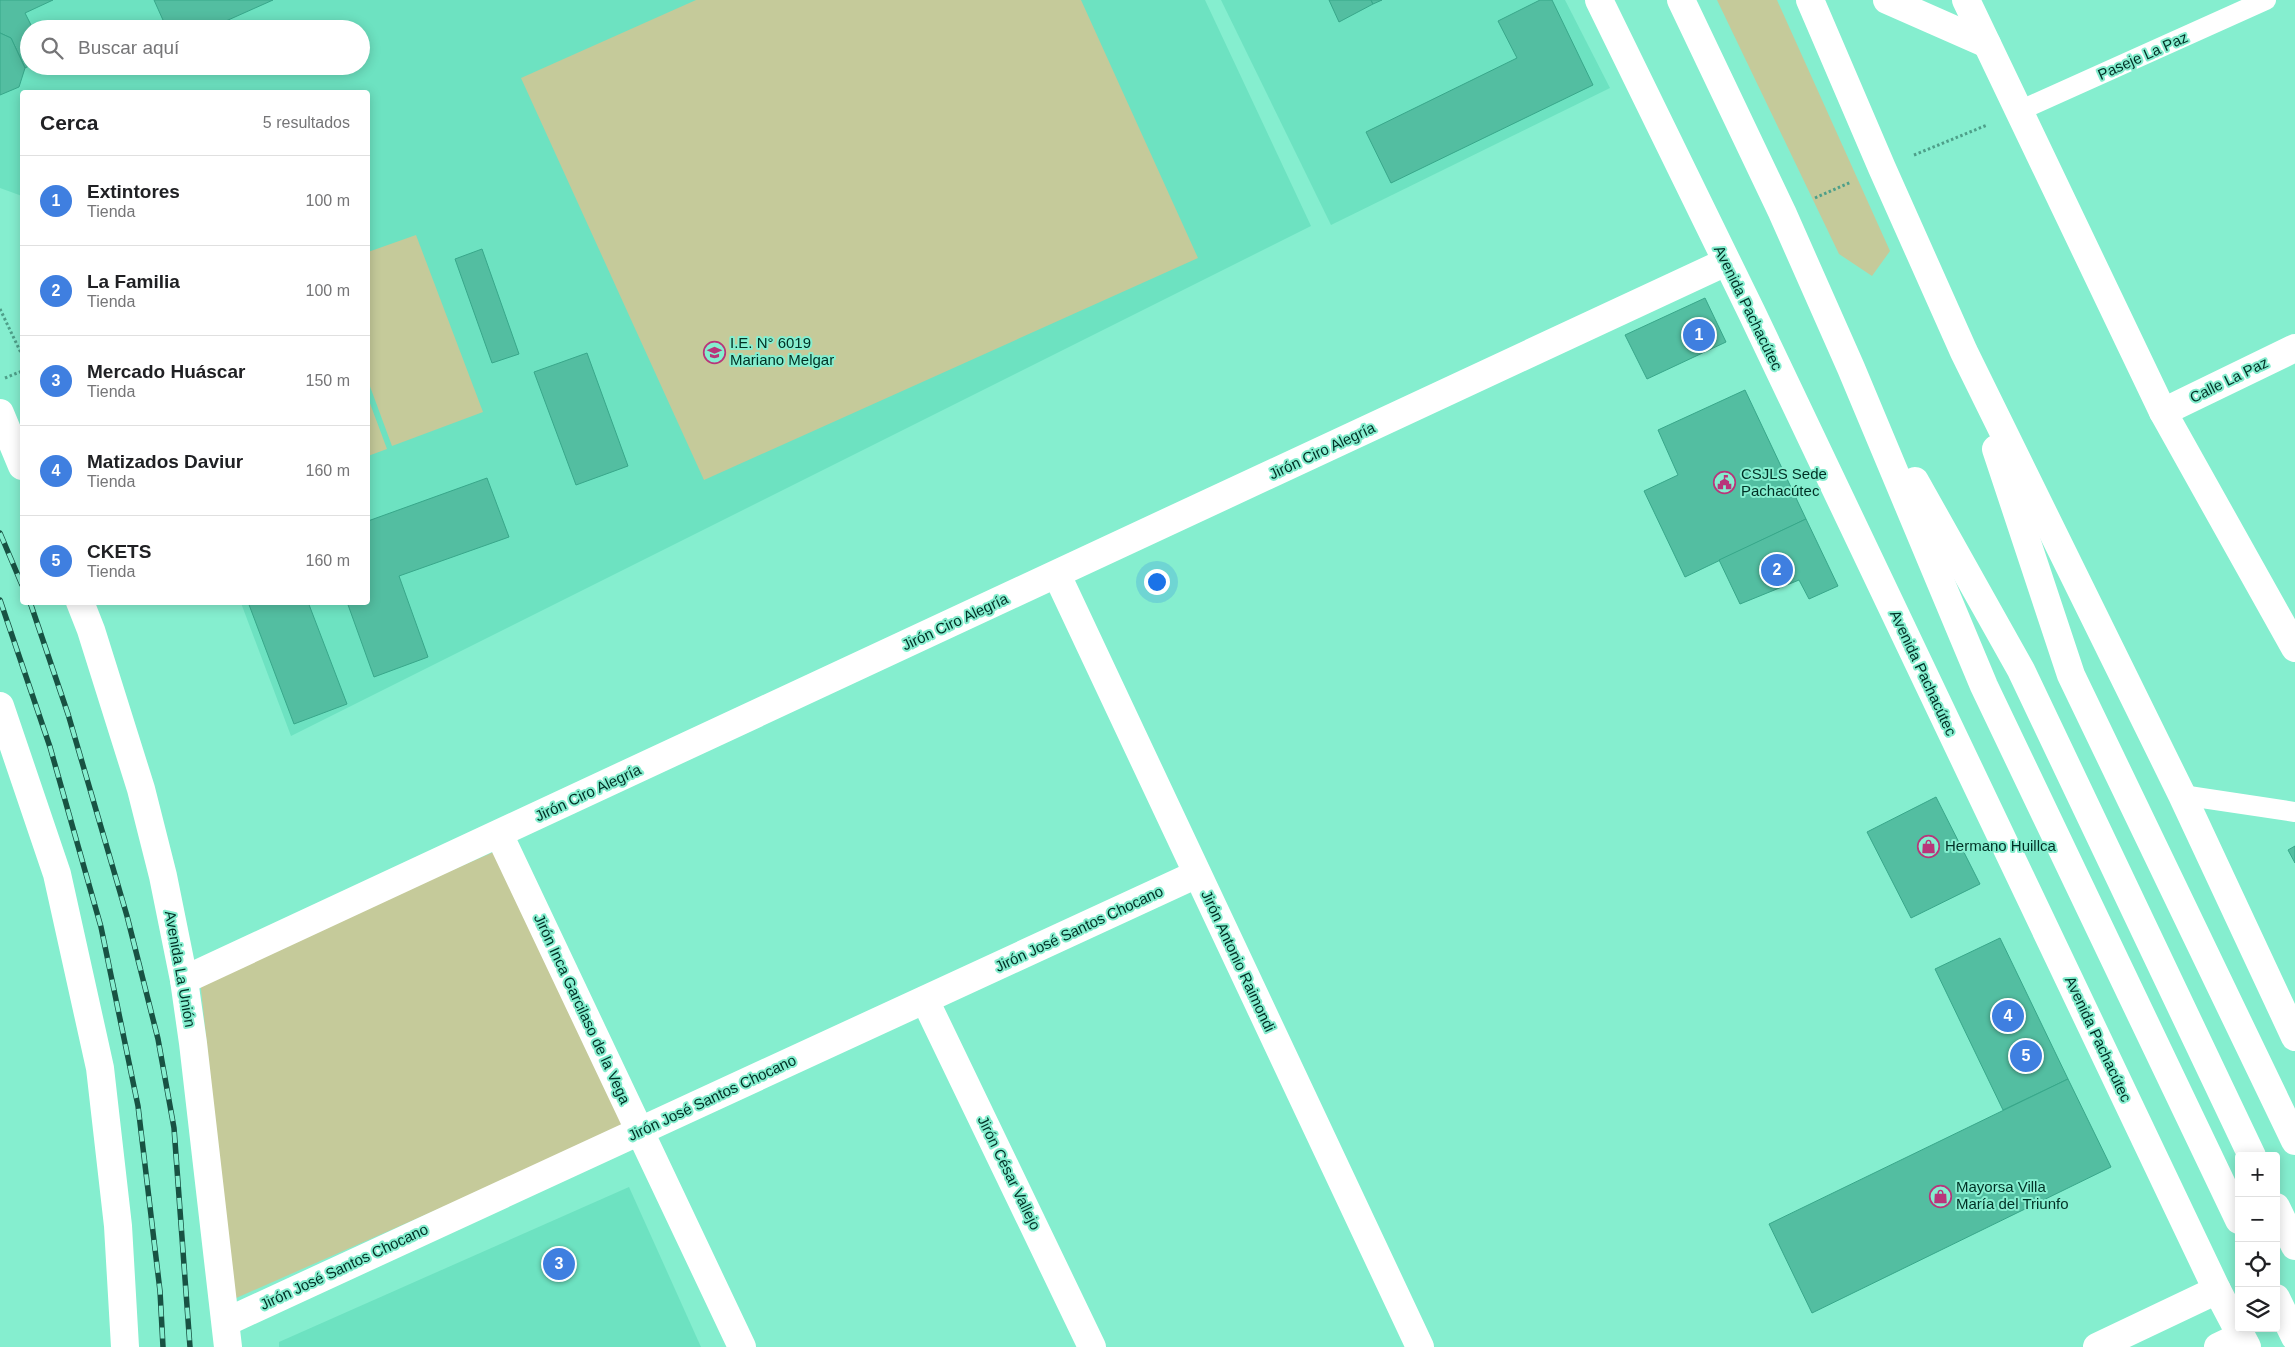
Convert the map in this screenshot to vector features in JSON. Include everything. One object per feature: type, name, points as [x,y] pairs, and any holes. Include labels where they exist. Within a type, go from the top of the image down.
[{"type":"street","name":"Avenida Pachacútec","points":[[1599,0],[2217,1290],[2235,1343]]},
{"type":"street","points":[[1682,0],[1782,212],[1851,368],[1984,686],[2235,1212]]},
{"type":"street","points":[[1810,0],[1964,352],[2182,795],[2295,1037]]},
{"type":"street","points":[[1887,0],[1987,44]]},
{"type":"street","points":[[1966,0],[2163,412],[2295,648]]},
{"type":"street","name":"Jirón Ciro Alegría","points":[[184,980],[1726,262]]},
{"type":"street","name":"Calle La Paz","points":[[2163,412],[2295,348]]},
{"type":"street","points":[[1964,352],[2071,674],[2295,1141]]},
{"type":"street","points":[[1851,368],[2021,670],[2250,1152]]},
{"type":"street","points":[[0,413],[20,461]]},
{"type":"street","name":"Jirón Antonio Raimondi","points":[[1057,575],[1420,1347]]},
{"type":"street","name":"Avenida La Unión","points":[[81,605],[91,630],[141,789],[163,876],[184,980],[227,1334]]},
{"type":"street","points":[[0,706],[58,874],[100,1068],[118,1226],[125,1347]]},
{"type":"street","name":"Jirón Inca Garcilaso de la Vega","points":[[499,834],[742,1347]]},
{"type":"street","name":"Jirón José Santos Chocano","points":[[227,1334],[640,1131],[1197,874]]},
{"type":"street","name":"Jirón César Vallejo","points":[[925,1000],[1092,1347]]},
{"type":"street","points":[[2280,1215],[2295,1246]]},
{"type":"street","points":[[2097,1347],[2217,1290]]},
{"type":"street","points":[[2280,1306],[2295,1337]]},
{"type":"lane","name":"Paseje La Paz","points":[[2019,111],[2266,0]]},
{"type":"lane","points":[[2182,795],[2295,812]]},
{"type":"path","points":[[1782,212],[2019,111]]},
{"type":"path","points":[[0,309],[20,351]]},
{"type":"path","points":[[0,380],[20,372]]},
{"type":"shaded area","name":"I.E. N° 6019 Mariano Melgar","points":[[0,0],[1205,0],[1311,226],[291,736],[242,605],[370,605],[370,90],[20,90],[20,195],[0,188]]},
{"type":"shaded area","points":[[696,0],[1081,0],[1198,258],[704,480],[521,78]]},
{"type":"shaded area","points":[[1221,0],[1565,0],[1610,88],[1331,225]]},
{"type":"shaded area","points":[[1717,0],[1777,0],[1890,251],[1872,276],[1839,254]]},
{"type":"shaded area","points":[[416,235],[483,412],[392,446],[370,386],[370,251]]},
{"type":"shaded area","points":[[370,403],[387,449],[370,455]]},
{"type":"shaded area","points":[[496,851],[629,1125],[234,1299],[200,980]]},
{"type":"shaded area","points":[[629,1187],[701,1347],[279,1347],[279,1342]]},
{"type":"building","points":[[0,0],[53,0],[25,13],[28,20],[20,20],[20,57],[11,38],[0,33]]},
{"type":"building","points":[[154,0],[273,0],[228,20],[163,20]]},
{"type":"building","points":[[1329,0],[1371,0],[1373,4],[1339,22]]},
{"type":"building","points":[[1371,0],[1382,0],[1373,4]]},
{"type":"building","points":[[1540,0],[1552,0],[1593,85],[1391,183],[1366,132],[1517,58],[1498,21]]},
{"type":"building","points":[[0,33],[11,38],[20,57],[20,75],[23,75],[19,87],[0,95]]},
{"type":"building","points":[[482,249],[519,354],[492,363],[455,259]]},
{"type":"building","points":[[1705,298],[1726,342],[1647,379],[1625,335]]},
{"type":"building","points":[[587,353],[628,466],[576,485],[534,372]]},
{"type":"building","name":"CSJLS Sede Pachacútec","points":[[1745,390],[1806,519],[1685,577],[1644,491],[1678,475],[1658,430]]},
{"type":"building","points":[[487,478],[509,537],[399,576],[428,657],[374,677],[348,605],[370,605],[370,520]]},
{"type":"building","points":[[1806,519],[1838,586],[1809,599],[1799,580],[1740,604],[1719,560]]},
{"type":"building","points":[[249,605],[309,605],[347,704],[294,724]]},
{"type":"building","points":[[1936,797],[1980,884],[1911,918],[1867,832]]},
{"type":"building","points":[[2295,846],[2295,863],[2288,850]]},
{"type":"building","points":[[2000,938],[2068,1079],[2003,1110],[1935,969]]},
{"type":"building","name":"Mayorsa Villa María del Triunfo","points":[[2068,1079],[2111,1167],[1812,1313],[1769,1224]]},
{"type":"railway","points":[[0,533],[20,580]]},
{"type":"railway","points":[[0,600],[50,747],[101,927],[138,1106],[160,1291],[163,1347]]},
{"type":"railway","points":[[31,605],[68,714],[127,916],[158,1039],[174,1128],[190,1347]]},
{"type":"place","name":"Extintores","points":[[1699,335]]},
{"type":"place","name":"I.E. N° 6019 Mariano Melgar","points":[[714,352]]},
{"type":"place","name":"CSJLS Sede Pachacútec","points":[[1725,483]]},
{"type":"place","name":"La Familia","points":[[1777,570]]},
{"type":"place","name":"Hermano Huillca","points":[[1929,846]]},
{"type":"place","name":"Matizados Daviur","points":[[2008,1016]]},
{"type":"place","name":"CKETS","points":[[2026,1056]]},
{"type":"place","name":"Mayorsa Villa María del Triunfo","points":[[1940,1196]]},
{"type":"place","name":"Mercado Huáscar","points":[[559,1264]]}]
